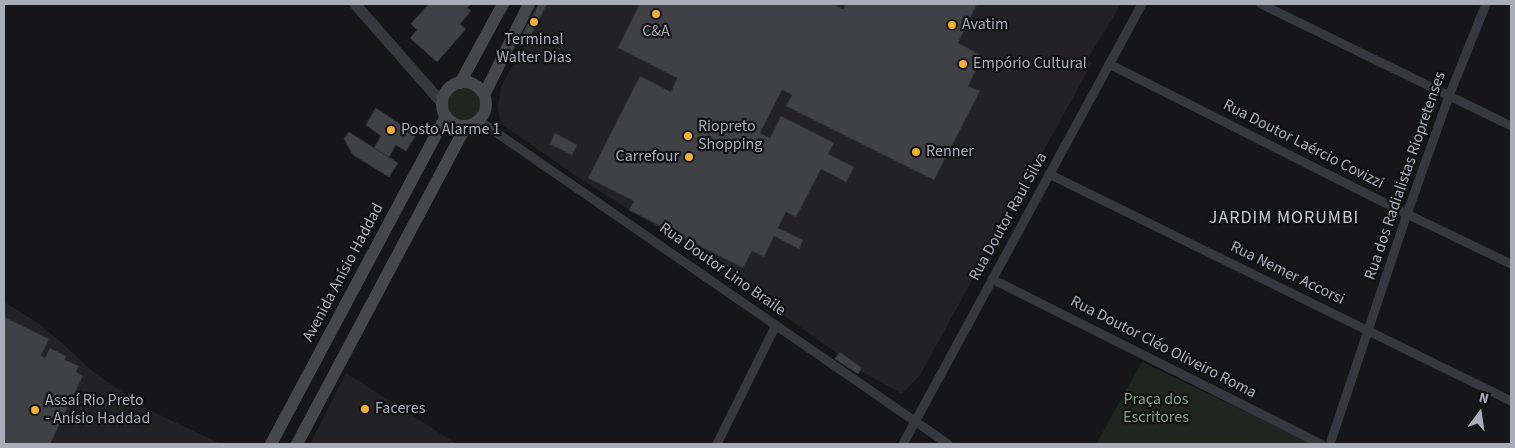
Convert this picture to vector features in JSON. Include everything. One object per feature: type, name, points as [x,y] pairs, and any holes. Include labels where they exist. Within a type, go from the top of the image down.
[{"type":"main road","points":[[460,83],[504,4]]},
{"type":"main road","points":[[297,444],[466,126],[478,120],[485,108],[484,95],[529,4]]},
{"type":"main road","points":[[466,126],[451,122],[446,116],[440,96],[454,85],[460,83],[474,85],[484,95]]},
{"type":"main road","name":"Avenida Anísio Haddad","points":[[271,444],[446,116]]},
{"type":"main road","points":[[320,351],[340,362]]},
{"type":"street","points":[[355,4],[440,96]]},
{"type":"street","name":"Rua Doutor Raul Silva","points":[[903,444],[1142,4]]},
{"type":"street","points":[[1261,4],[1511,126]]},
{"type":"street","name":"Rua dos Radialistas Riopretenses","points":[[1330,444],[1407,214],[1449,96],[1486,4]]},
{"type":"street","name":"Rua Doutor Laércio Covizzi","points":[[1109,64],[1407,214],[1511,264]]},
{"type":"street","name":"Rua Doutor Lino Braile","points":[[478,120],[948,444]]},
{"type":"street","name":"Rua Nemer Accorsi","points":[[1049,174],[1511,401]]},
{"type":"street","name":"Rua Doutor Cléo Oliveiro Roma","points":[[992,279],[1320,444]]},
{"type":"street","points":[[717,444],[776,325]]},
{"type":"shaded area","points":[[546,4],[1121,4],[1087,60],[1092,63],[920,375],[902,394],[863,372],[687,246],[579,178],[500,123],[498,106],[501,87]]},
{"type":"shaded area","points":[[4,302],[38,323],[92,371],[145,408],[221,444],[4,444]]},
{"type":"shaded area","name":"Faceres","points":[[346,373],[457,444],[310,444]]},
{"type":"green space","points":[[464,87],[471,88],[476,92],[480,97],[480,111],[476,116],[471,120],[464,121],[457,120],[452,116],[448,111],[447,104],[448,97],[452,92],[457,88]]},
{"type":"green space","name":"Praça dos Escritores","points":[[1142,362],[1313,444],[1096,444]]},
{"type":"building","points":[[429,4],[471,4],[467,8],[471,11],[460,24],[466,29],[437,62],[410,38],[417,30],[411,24]]},
{"type":"building","name":"Terminal Walter Dias","points":[[539,4],[547,4],[527,43],[520,39]]},
{"type":"building","name":"Riopreto Shopping","points":[[640,4],[833,4],[843,9],[845,4],[977,4],[958,43],[983,56],[968,86],[980,91],[934,180],[786,106],[792,95],[782,90],[760,133],[770,138],[781,116],[834,143],[828,154],[854,167],[846,182],[821,169],[796,217],[786,212],[778,228],[803,240],[799,249],[774,236],[764,257],[752,251],[743,268],[629,210],[634,201],[588,178],[640,76],[671,92],[677,78],[618,48]]},
{"type":"building","name":"Posto Alarme 1","points":[[376,108],[416,135],[406,151],[396,145],[389,157],[374,148],[381,136],[366,125]]},
{"type":"building","points":[[349,132],[398,163],[389,177],[353,155],[344,139]]},
{"type":"building","points":[[555,133],[577,145],[572,155],[550,144]]},
{"type":"building","name":"Assaí Rio Preto - Anísio Haddad","points":[[4,317],[49,339],[41,356],[45,358],[50,348],[66,356],[65,360],[79,366],[76,372],[83,376],[50,444],[4,444]]},
{"type":"building","points":[[840,352],[862,368],[858,374],[835,359]]},
{"type":"place","name":"C&A","points":[[656,14]]},
{"type":"place","name":"Terminal Walter Dias","points":[[534,22]]},
{"type":"place","name":"Avatim","points":[[952,25]]},
{"type":"place","name":"Empório Cultural","points":[[963,64]]},
{"type":"place","name":"Posto Alarme 1","points":[[391,130]]},
{"type":"place","name":"Riopreto Shopping","points":[[688,136]]},
{"type":"place","name":"Renner","points":[[916,152]]},
{"type":"place","name":"Carrefour","points":[[689,157]]},
{"type":"place","name":"Faceres","points":[[365,409]]},
{"type":"place","name":"Assaí Rio Preto - Anísio Haddad","points":[[35,410]]},
{"type":"district","name":"JARDIM MORUMBI","points":[[1284,219]]}]
